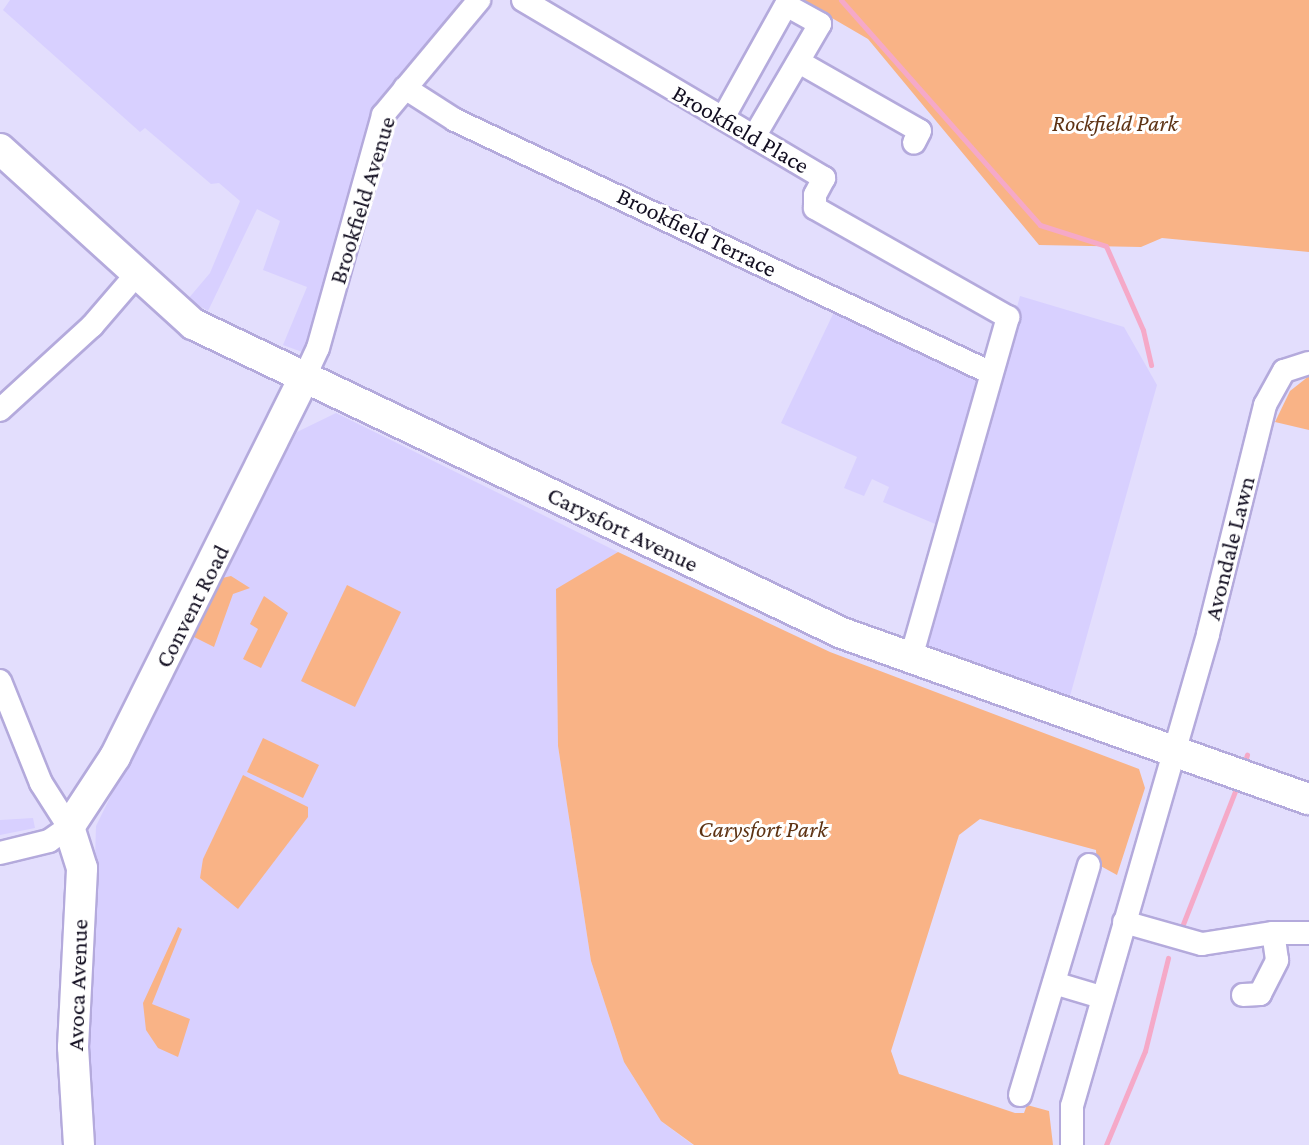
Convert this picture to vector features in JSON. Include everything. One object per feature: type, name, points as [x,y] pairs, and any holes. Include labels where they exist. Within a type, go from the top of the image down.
[{"type":"main road","name":"Carysfort Avenue","points":[[0,149],[135,276],[193,324],[783,607],[910,660],[1309,799]]},
{"type":"main road","name":"Convent Road","points":[[69,827],[115,757],[304,378]]},
{"type":"main road","name":"Avoca Avenue","points":[[69,827],[82,868],[73,1047],[79,1145]]},
{"type":"street","name":"Brookfield Avenue","points":[[304,378],[318,348],[383,115],[479,0]]},
{"type":"street","name":"Brookfield Place","points":[[523,0],[824,178],[815,195],[815,208],[1008,317],[991,373]]},
{"type":"street","points":[[723,118],[786,5],[820,24],[754,137]]},
{"type":"street","points":[[799,62],[920,131],[914,143]]},
{"type":"street","name":"Brookfield Terrace","points":[[405,88],[455,120],[991,373]]},
{"type":"street","points":[[0,410],[92,326],[135,276]]},
{"type":"street","name":"Avondale Lawn","points":[[1175,753],[1265,405],[1284,371],[1309,363]]},
{"type":"street","points":[[910,660],[991,373]]},
{"type":"street","points":[[0,681],[41,783],[69,827],[49,841],[0,853]]},
{"type":"street","points":[[1072,1145],[1072,1106],[1101,997],[1175,753]]},
{"type":"street","points":[[1020,1095],[1089,865]]},
{"type":"street","points":[[1124,922],[1202,944],[1273,933],[1309,933]]},
{"type":"street","points":[[1243,995],[1260,994],[1277,960],[1273,933]]},
{"type":"street","points":[[1054,983],[1101,997]]},
{"type":"shaded area","points":[[10,0],[463,0],[372,108],[314,327],[302,352],[283,345],[307,287],[263,270],[280,221],[257,209],[208,311],[188,299],[210,273],[240,201],[219,183],[211,184],[145,128],[140,132],[3,10]]},
{"type":"shaded area","points":[[1020,296],[1124,327],[1157,385],[1070,696],[930,651],[922,642],[1008,363],[1005,351]]},
{"type":"shaded area","points":[[834,312],[982,377],[940,526],[883,502],[889,487],[872,479],[864,496],[844,488],[857,457],[781,423]]},
{"type":"shaded area","points":[[336,413],[618,552],[557,589],[558,746],[591,961],[624,1062],[661,1121],[693,1145],[92,1145],[89,1054],[96,826],[218,579],[297,432]]},
{"type":"shaded area","points":[[33,818],[35,828],[0,835],[0,820]]},
{"type":"green space","name":"Rockfield Park","points":[[801,0],[1309,0],[1309,252],[1162,238],[1141,247],[1039,245],[868,39]]},
{"type":"green space","points":[[1309,376],[1309,430],[1275,422],[1290,391]]},
{"type":"green space","name":"Carysfort Park","points":[[618,552],[830,652],[1139,769],[1145,788],[1117,875],[1097,864],[1096,850],[980,819],[959,835],[891,1051],[899,1074],[1015,1113],[1024,1113],[1027,1105],[1049,1111],[1053,1145],[694,1145],[661,1121],[624,1062],[591,961],[558,746],[556,589]]},
{"type":"green space","points":[[231,576],[250,588],[233,594],[214,647],[190,635],[218,579]]},
{"type":"green space","points":[[347,585],[401,612],[355,707],[301,681]]},
{"type":"green space","points":[[264,596],[288,613],[261,668],[243,659],[258,629],[250,624]]},
{"type":"green space","points":[[263,738],[319,765],[303,798],[247,772]]},
{"type":"green space","points":[[243,775],[308,807],[308,817],[238,909],[200,878],[203,859]]},
{"type":"green space","points":[[178,927],[182,929],[152,1004],[190,1019],[178,1057],[158,1048],[146,1030],[143,1003]]},
{"type":"waterway","points":[[841,0],[1040,225],[1106,246],[1143,330],[1151,365]]},
{"type":"waterway","points":[[1243,767],[1247,755]]},
{"type":"waterway","points":[[1183,924],[1238,784]]},
{"type":"waterway","points":[[1106,1145],[1145,1051],[1168,958]]}]
